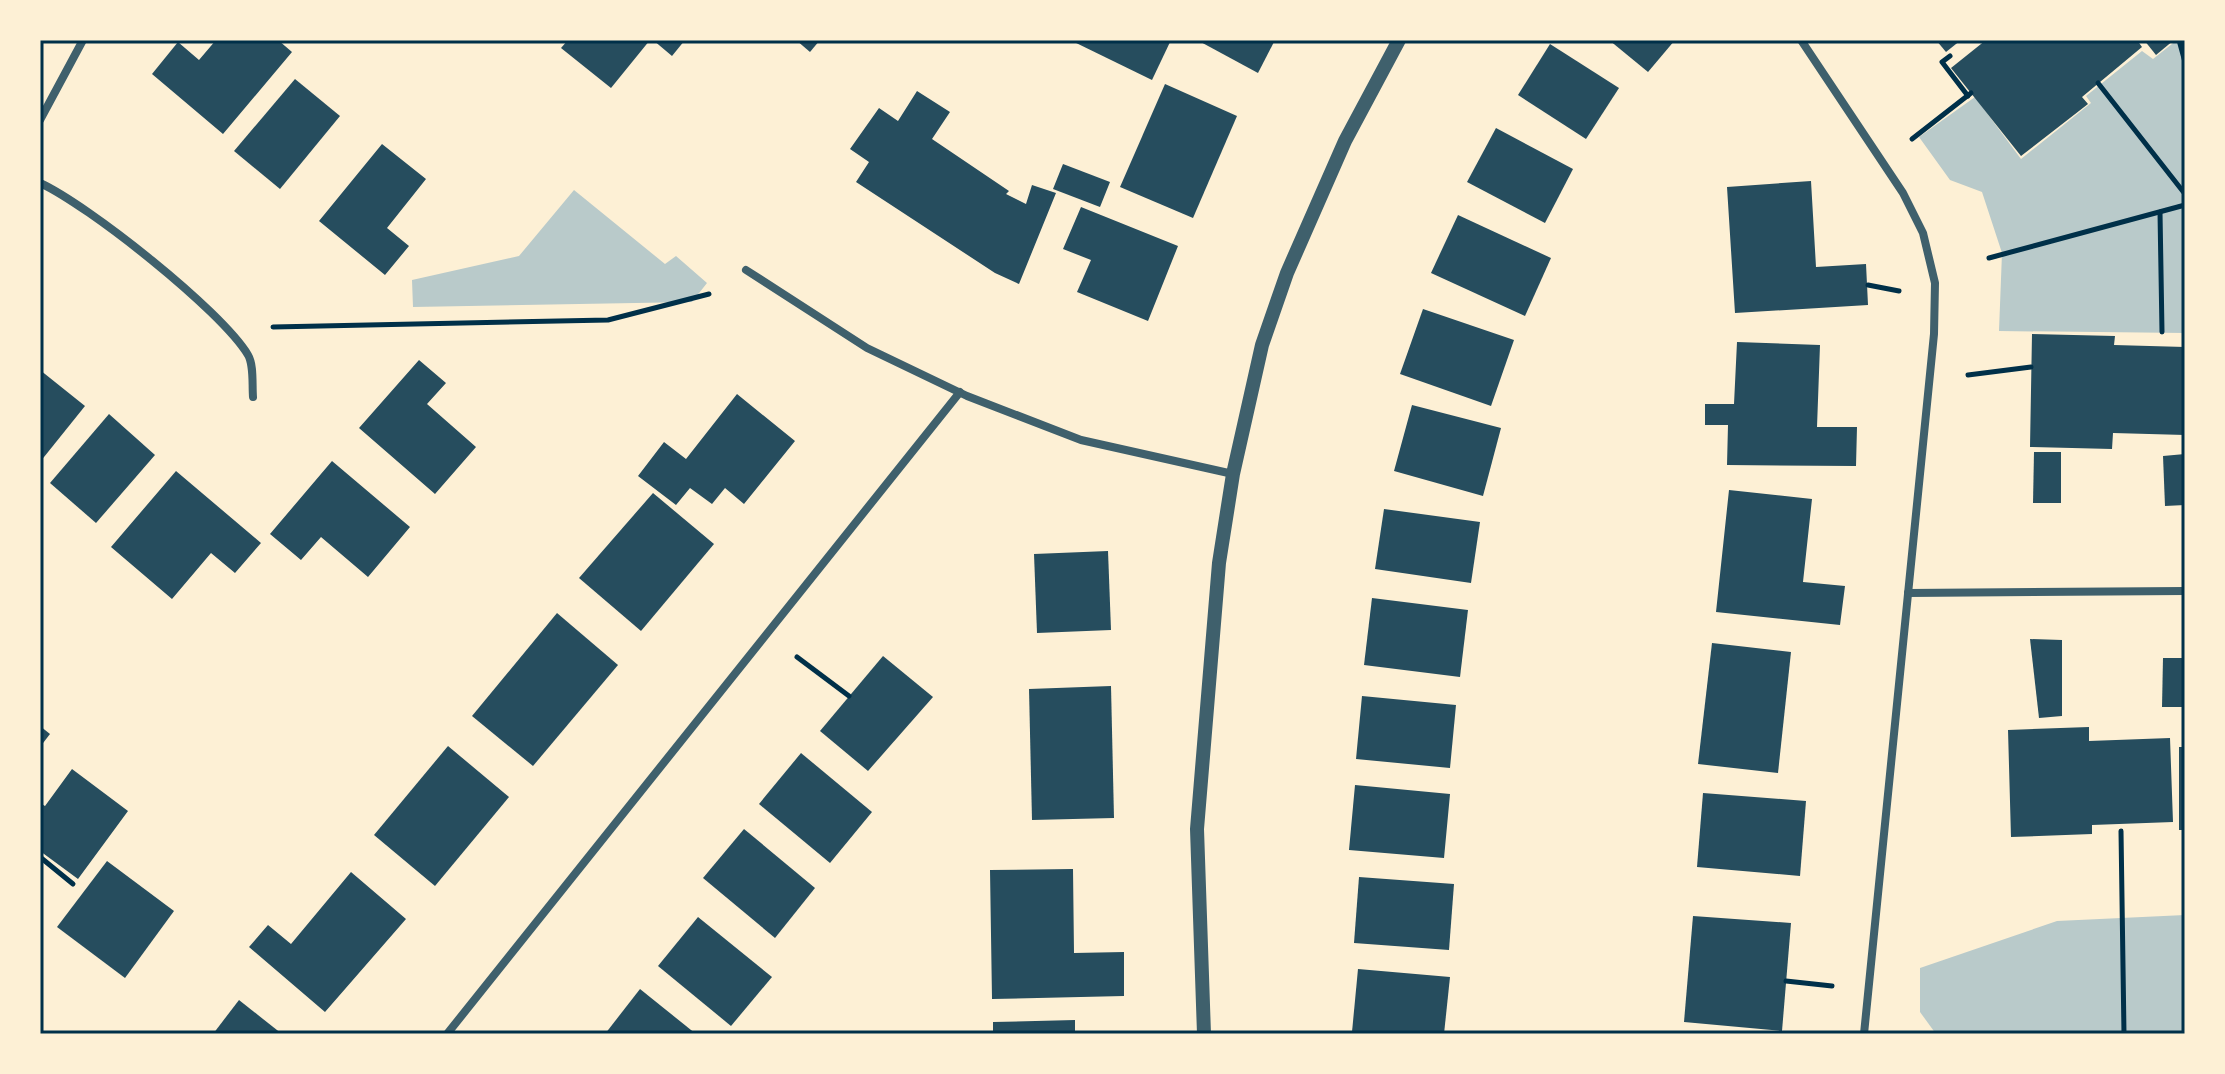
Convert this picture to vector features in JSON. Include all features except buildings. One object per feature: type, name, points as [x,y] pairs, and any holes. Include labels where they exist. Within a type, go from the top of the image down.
[{"type":"street","points":[[40,120],[83,40]]},
{"type":"street","points":[[1204,1034],[1197,829],[1219,563],[1233,474],[1262,345],[1287,273],[1345,141],[1399,40]]},
{"type":"street","points":[[1801,40],[1903,193],[1923,233],[1935,283],[1934,334],[1864,1034]]},
{"type":"street","points":[[40,183],[57,191],[138,251],[228,328],[250,358],[253,397]]},
{"type":"street","points":[[746,270],[867,348],[960,392],[1081,440],[1233,474]]},
{"type":"street","points":[[447,1034],[960,392]]},
{"type":"street","points":[[1908,593],[2185,591]]},
{"type":"path","points":[[2179,40],[2185,62]]},
{"type":"path","points":[[1912,139],[1970,94],[1942,62],[1950,56]]},
{"type":"path","points":[[2098,83],[2185,194]]},
{"type":"path","points":[[1989,258],[2185,205]]},
{"type":"path","points":[[2160,212],[2162,332]]},
{"type":"path","points":[[1868,285],[1899,291]]},
{"type":"path","points":[[228,328],[608,320],[709,294]]},
{"type":"path","points":[[1968,375],[2031,367]]},
{"type":"path","points":[[797,657],[849,696]]},
{"type":"path","points":[[2121,831],[2124,1034]]},
{"type":"path","points":[[40,857],[73,884]]},
{"type":"path","points":[[1786,981],[1832,986]]},
{"type":"shaded area","points":[[2177,40],[2185,40],[2185,333],[1999,331],[2002,253],[1982,192],[1950,180],[1919,137],[1975,97],[2021,159],[2091,103],[2086,96],[2142,51],[2153,59]]},
{"type":"shaded area","points":[[574,190],[665,264],[676,256],[707,283],[692,302],[413,307],[412,280],[519,256]]},
{"type":"shaded area","points":[[2185,915],[2182,1034],[1936,1034],[1920,1012],[1920,968],[2057,921]]}]
